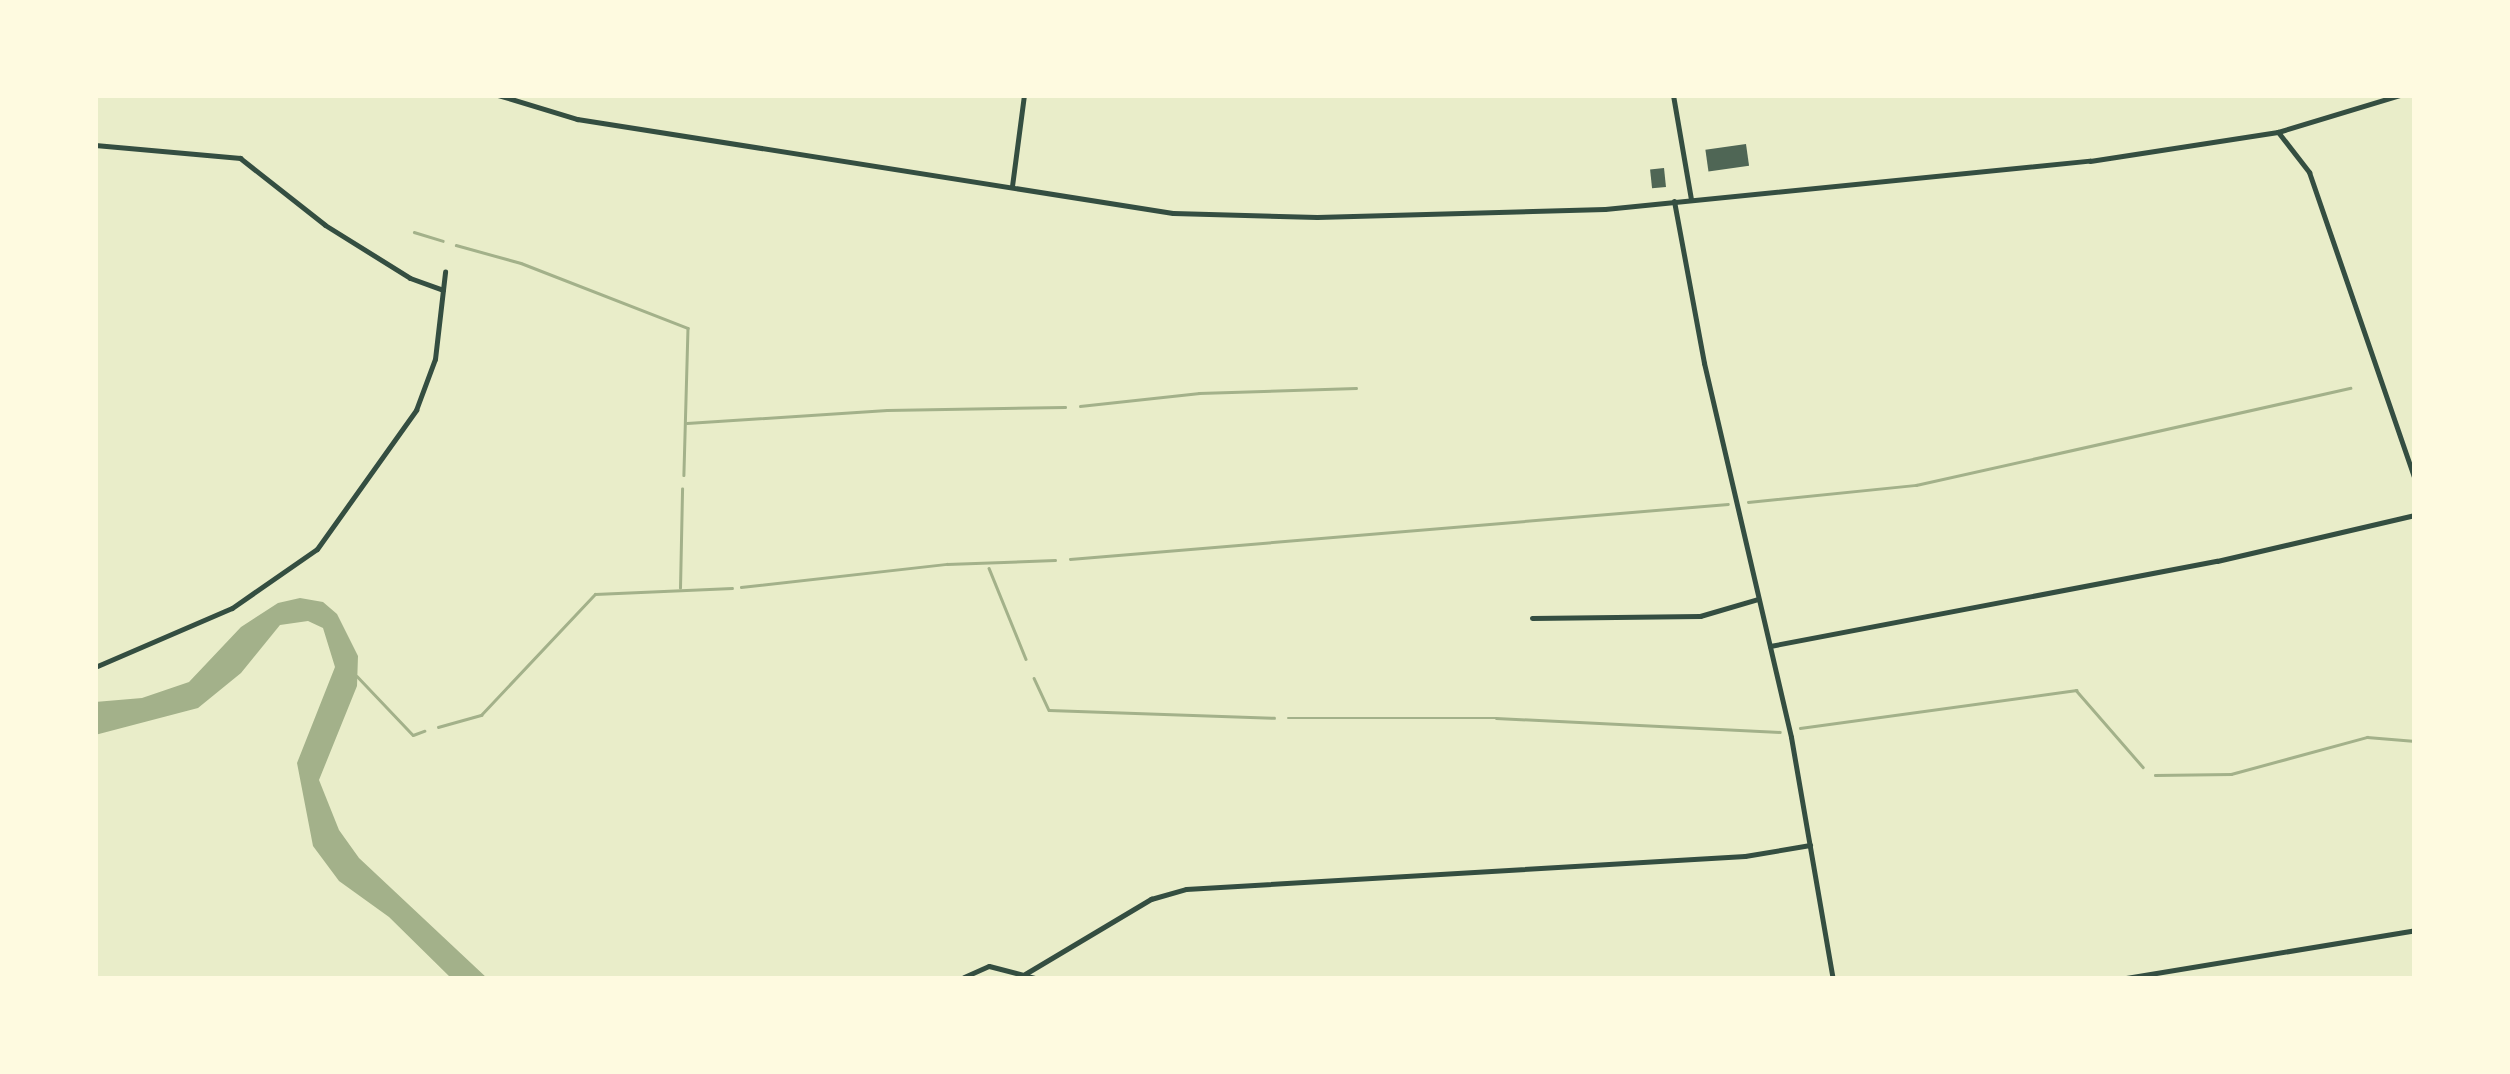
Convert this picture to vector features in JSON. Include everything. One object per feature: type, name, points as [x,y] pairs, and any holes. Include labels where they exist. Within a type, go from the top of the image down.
[{"type":"street","points":[[498,95],[545,114],[1012,187],[1220,215],[1606,209],[2090,162],[2278,132],[2400,95]]},
{"type":"street","points":[[1012,187],[1024,95]]},
{"type":"street","points":[[1673,95],[1691,199]]},
{"type":"street","points":[[2278,132],[2309,172],[2415,480]]},
{"type":"street","points":[[95,144],[240,158],[325,225],[410,278],[444,290]]},
{"type":"street","points":[[1674,201],[1770,646],[1833,979]]},
{"type":"street","points":[[95,667],[232,608],[318,549],[416,410],[435,359],[445,272]]},
{"type":"street","points":[[1770,646],[2218,561],[2415,515]]},
{"type":"street","points":[[1532,618],[1700,616],[1758,599]]},
{"type":"street","points":[[1025,974],[1140,905],[1186,889],[1744,856],[1810,845]]},
{"type":"street","points":[[2120,979],[2415,930]]},
{"type":"street","points":[[964,978],[989,966],[1039,979]]},
{"type":"shaded area","points":[[300,598],[323,602],[337,614],[358,656],[357,686],[319,780],[339,830],[359,858],[488,979],[452,979],[389,917],[339,881],[313,846],[297,763],[335,667],[323,628],[308,621],[280,625],[241,673],[198,708],[95,735],[95,702],[142,698],[189,682],[241,627],[278,603]]},
{"type":"building","points":[[1746,144],[1749,166],[1708,171],[1705,150]]},
{"type":"building","points":[[1664,168],[1666,187],[1652,188],[1650,169]]},
{"type":"waterway","points":[[414,232],[443,241]]},
{"type":"waterway","points":[[456,245],[521,263],[688,328],[684,475]]},
{"type":"waterway","points":[[1080,406],[1199,393],[1356,388]]},
{"type":"waterway","points":[[1748,502],[1916,485],[2350,388]]},
{"type":"waterway","points":[[687,423],[887,410],[1065,407]]},
{"type":"waterway","points":[[680,588],[682,489]]},
{"type":"waterway","points":[[1070,559],[1728,504]]},
{"type":"waterway","points":[[741,587],[947,564],[1055,560]]},
{"type":"waterway","points":[[989,568],[1026,659]]},
{"type":"waterway","points":[[438,727],[481,715],[595,594],[732,588]]},
{"type":"waterway","points":[[357,676],[413,735],[424,731]]},
{"type":"waterway","points":[[1034,678],[1049,710],[1274,718]]},
{"type":"waterway","points":[[1800,728],[2076,690],[2143,767]]},
{"type":"waterway","points":[[1288,718],[1496,718],[1780,732]]},
{"type":"waterway","points":[[2155,775],[2231,774],[2367,737],[2415,741]]}]
